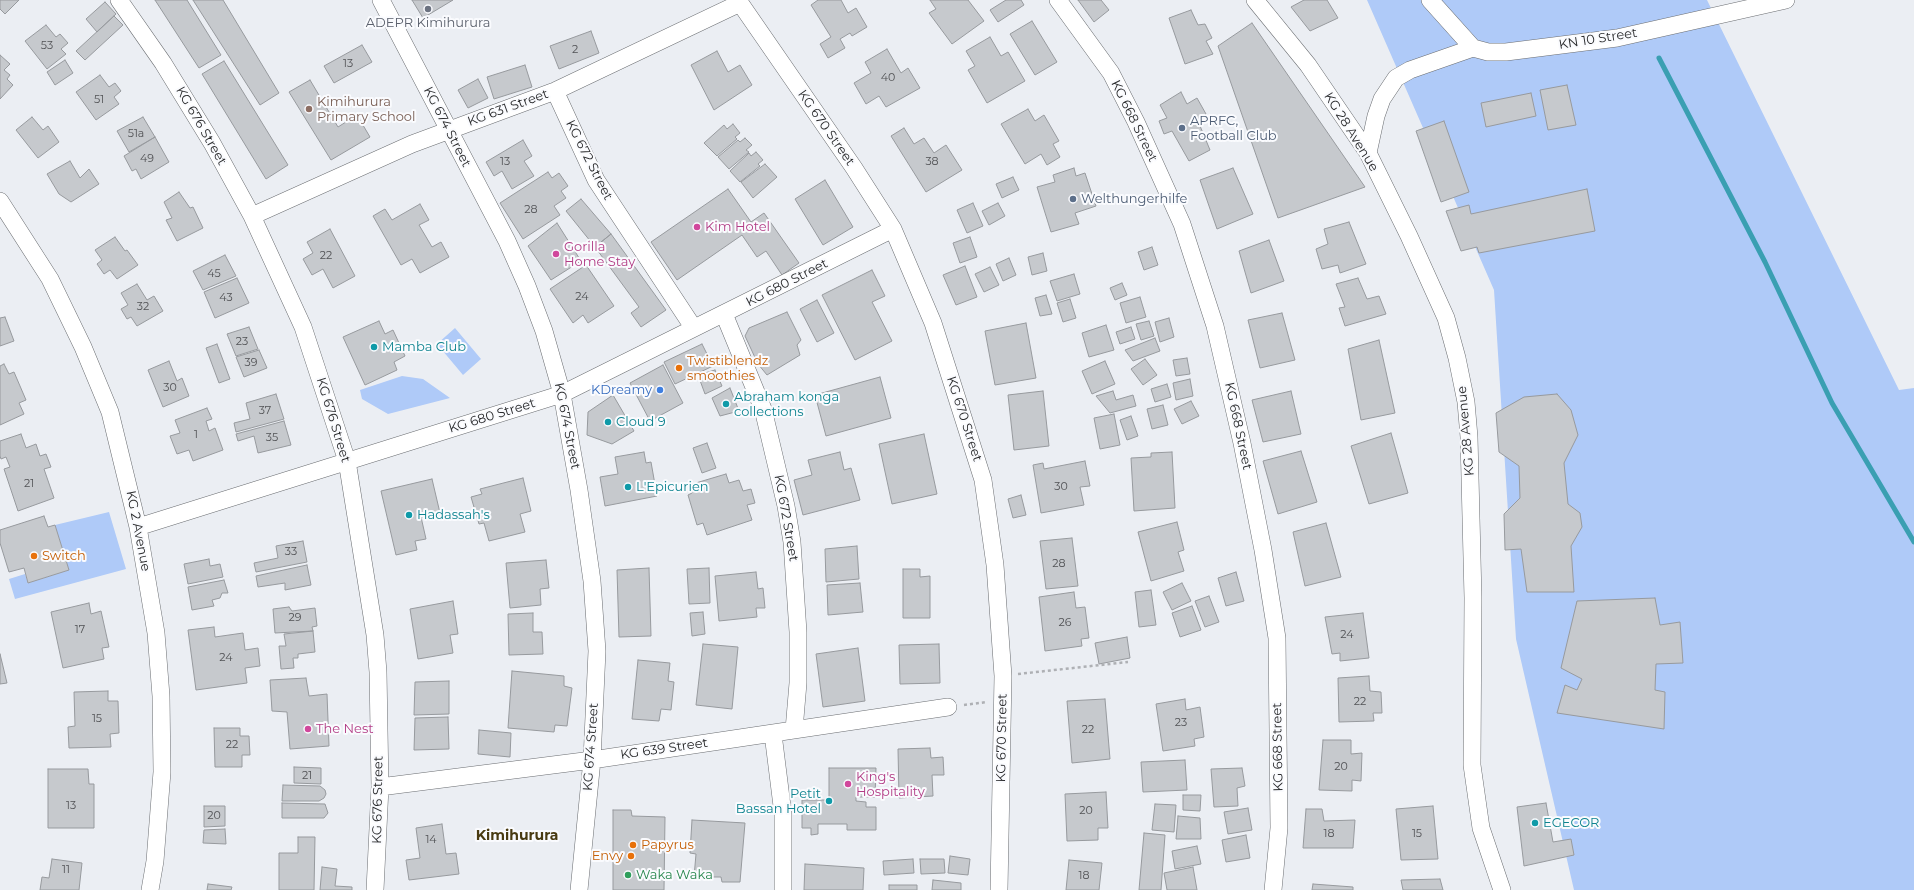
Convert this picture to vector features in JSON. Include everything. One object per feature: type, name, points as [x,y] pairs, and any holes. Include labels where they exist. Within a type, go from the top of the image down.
[{"type":"street","name":"KG 676 Street","points":[[119,0],[164,63],[212,143],[252,216],[303,327],[347,461],[375,635],[378,672],[380,787],[375,890]]},
{"type":"street","name":"KG 674 Street","points":[[381,0],[447,130],[507,241],[527,286],[544,332],[562,394],[579,490],[592,581],[597,651],[592,760],[579,890]]},
{"type":"street","name":"KG 668 Street","points":[[1058,0],[1111,73],[1136,122],[1182,224],[1216,326],[1242,443],[1263,550],[1277,638],[1279,828],[1273,890]]},
{"type":"street","name":"KG 28 Avenue","points":[[1255,0],[1308,65],[1368,153],[1409,236],[1446,318],[1458,358],[1466,402],[1469,437],[1473,598],[1472,765],[1481,828],[1502,890]]},
{"type":"street","points":[[1368,153],[1382,99],[1396,78],[1410,70],[1473,48],[1430,0]]},
{"type":"street","name":"KN 10 Street","points":[[1473,48],[1488,52],[1506,52],[1618,38],[1786,0]]},
{"type":"street","name":"KG 631 Street","points":[[252,216],[447,130],[555,91],[741,1]]},
{"type":"street","name":"KG 670 Street","points":[[741,1],[894,229],[933,323],[983,480],[995,565],[1003,676],[999,890]]},
{"type":"street","name":"KG 672 Street","points":[[555,91],[596,180],[693,327]]},
{"type":"street","name":"KG 2 Avenue","points":[[0,201],[50,279],[83,347],[110,412],[138,527],[156,633],[161,696],[162,772],[155,862],[150,890]]},
{"type":"street","name":"KG 680 Street","points":[[138,527],[562,394],[693,327],[724,314],[894,229]]},
{"type":"street","name":"KG 672 Street","points":[[724,314],[763,409],[786,506],[792,542],[798,632],[798,683],[794,730]]},
{"type":"street","name":"KG 639 Street","points":[[380,787],[592,760],[948,707]]},
{"type":"street","points":[[773,734],[783,814],[783,890]]},
{"type":"path","points":[[1003,676],[1128,662]]},
{"type":"path","points":[[948,707],[1002,700]]},
{"type":"shaded area","points":[[1367,0],[1707,0],[1899,390],[1914,388],[1914,890],[1574,890],[1516,639],[1494,290]]},
{"type":"shaded area","points":[[455,328],[481,359],[463,375],[437,344]]},
{"type":"shaded area","points":[[402,376],[423,379],[450,398],[388,414],[362,399],[360,390]]},
{"type":"shaded area","points":[[109,512],[126,569],[15,599],[9,579],[25,574],[28,583],[69,570],[55,525]]},
{"type":"building","points":[[0,0],[19,0],[5,14],[0,9]]},
{"type":"building","points":[[155,0],[187,0],[221,55],[199,68]]},
{"type":"building","points":[[193,0],[223,0],[279,93],[260,105]]},
{"type":"building","name":"ADEPR Kimihurura","points":[[412,0],[453,0],[423,18]]},
{"type":"building","points":[[818,0],[841,0],[848,13],[856,8],[867,27],[852,36],[850,33],[840,39],[845,48],[828,58],[820,44],[831,37],[811,5]]},
{"type":"building","points":[[930,0],[968,0],[984,21],[952,44],[929,13],[936,9]]},
{"type":"building","points":[[1006,0],[1021,0],[1024,5],[998,22],[990,10]]},
{"type":"building","points":[[1078,0],[1101,0],[1109,10],[1094,22]]},
{"type":"building","points":[[1304,0],[1327,0],[1338,18],[1310,31],[1291,7]]},
{"type":"building","points":[[105,2],[116,14],[97,32],[86,19]]},
{"type":"building","points":[[1191,10],[1198,25],[1205,24],[1212,38],[1206,41],[1213,54],[1185,64],[1169,18]]},
{"type":"building","points":[[114,16],[123,25],[85,60],[76,51]]},
{"type":"building","points":[[1032,21],[1057,62],[1035,75],[1010,34]]},
{"type":"building","points":[[1252,23],[1365,187],[1278,218],[1218,46]]},
{"type":"building","points":[[46,25],[56,37],[60,34],[68,43],[61,49],[66,54],[47,69],[25,41]]},
{"type":"building","points":[[591,31],[599,53],[559,69],[550,46]]},
{"type":"building","points":[[990,37],[1001,56],[1008,52],[1025,81],[987,103],[968,70],[975,66],[966,51]]},
{"type":"building","name":"Kimihurura Primary School","points":[[362,45],[372,62],[334,83],[324,66]]},
{"type":"building","points":[[887,49],[901,73],[908,68],[920,88],[886,107],[879,96],[866,104],[854,83],[871,73],[865,62]]},
{"type":"building","points":[[717,51],[728,72],[740,65],[752,85],[714,110],[691,65]]},
{"type":"building","points":[[0,55],[10,64],[4,70],[10,75],[7,79],[13,85],[0,99]]},
{"type":"building","points":[[65,60],[73,73],[55,85],[47,72]]},
{"type":"building","points":[[224,61],[288,165],[266,179],[202,74]]},
{"type":"building","points":[[525,65],[532,87],[494,99],[487,77]]},
{"type":"building","points":[[100,75],[109,87],[115,83],[121,91],[114,97],[119,104],[96,120],[76,92]]},
{"type":"building","points":[[478,79],[488,98],[468,108],[458,90]]},
{"type":"building","points":[[310,80],[338,127],[357,115],[370,137],[331,160],[289,92]]},
{"type":"building","points":[[1567,85],[1576,125],[1548,130],[1540,90]]},
{"type":"building","points":[[1181,92],[1187,104],[1197,98],[1206,114],[1198,121],[1210,150],[1189,161],[1172,131],[1164,134],[1159,121],[1167,118],[1160,105]]},
{"type":"building","points":[[1531,93],[1536,116],[1486,127],[1481,103]]},
{"type":"building","points":[[1028,109],[1035,121],[1044,115],[1059,141],[1053,144],[1060,157],[1047,165],[1041,154],[1025,164],[1001,124]]},
{"type":"building","points":[[32,117],[43,130],[48,126],[59,142],[38,158],[16,130]]},
{"type":"building","points":[[143,117],[155,137],[129,152],[117,131]]},
{"type":"building","points":[[1444,121],[1469,192],[1441,202],[1416,131]]},
{"type":"building","points":[[733,124],[740,133],[735,137],[737,139],[717,156],[704,143],[724,125],[727,129]]},
{"type":"building","points":[[904,128],[914,144],[924,138],[934,153],[946,145],[962,170],[926,192],[891,136]]},
{"type":"building","points":[[155,137],[169,162],[141,179],[136,169],[132,171],[124,156]]},
{"type":"building","points":[[745,138],[752,145],[746,150],[749,152],[729,169],[718,157],[738,140],[740,142]]},
{"type":"building","points":[[523,140],[532,156],[524,161],[534,176],[512,189],[502,171],[494,176],[486,162]]},
{"type":"building","points":[[756,152],[763,160],[758,164],[760,166],[740,182],[730,171],[749,153],[751,156]]},
{"type":"building","points":[[70,161],[80,178],[89,169],[99,184],[71,202],[59,194],[47,174]]},
{"type":"building","points":[[765,164],[777,177],[753,198],[741,182]]},
{"type":"building","points":[[1074,168],[1076,176],[1085,173],[1096,206],[1075,213],[1079,224],[1051,232],[1037,187],[1055,182],[1053,175]]},
{"type":"building","points":[[1233,168],[1253,214],[1217,229],[1200,180]]},
{"type":"building","points":[[548,172],[552,178],[559,173],[568,186],[561,191],[566,198],[554,206],[560,215],[523,239],[500,203]]},
{"type":"building","points":[[1013,177],[1019,190],[1002,198],[996,184]]},
{"type":"building","points":[[825,180],[853,227],[823,245],[795,199]]},
{"type":"building","name":"Kim Hotel","points":[[728,189],[751,222],[764,213],[799,263],[782,275],[766,251],[757,257],[742,235],[677,280],[651,242]]},
{"type":"building","points":[[1587,189],[1595,231],[1479,253],[1477,247],[1461,251],[1446,211],[1469,205],[1471,214]]},
{"type":"building","points":[[179,192],[190,208],[193,207],[203,228],[177,241],[166,220],[172,218],[164,202]]},
{"type":"building","points":[[581,199],[611,234],[595,247],[566,211]]},
{"type":"building","points":[[973,203],[983,226],[967,233],[957,210]]},
{"type":"building","points":[[998,203],[1005,216],[989,225],[982,211]]},
{"type":"building","points":[[420,204],[429,220],[419,225],[432,247],[441,242],[449,257],[420,273],[412,259],[401,265],[373,216],[385,209],[392,220]]},
{"type":"building","points":[[1349,222],[1366,264],[1340,273],[1338,265],[1322,269],[1316,249],[1328,244],[1324,229]]},
{"type":"building","points":[[557,223],[581,261],[551,280],[528,246]]},
{"type":"building","points":[[330,229],[355,276],[333,288],[323,269],[312,275],[303,259],[313,253],[307,242]]},
{"type":"building","points":[[611,234],[666,310],[641,327],[631,313],[639,307],[595,247]]},
{"type":"building","points":[[115,237],[138,265],[117,279],[110,270],[104,274],[97,264],[102,260],[95,250]]},
{"type":"building","points":[[970,237],[977,257],[960,263],[953,243]]},
{"type":"building","points":[[1269,240],[1284,281],[1251,293],[1239,251]]},
{"type":"building","points":[[1152,247],[1158,265],[1144,270],[1138,252]]},
{"type":"building","points":[[1043,253],[1047,271],[1032,275],[1028,257]]},
{"type":"building","points":[[225,255],[236,276],[203,290],[193,271]]},
{"type":"building","points":[[1009,258],[1016,275],[1003,281],[996,264]]},
{"type":"building","points":[[586,265],[614,306],[588,323],[583,315],[573,323],[550,289]]},
{"type":"building","points":[[965,266],[977,297],[956,305],[943,275]]},
{"type":"building","points":[[990,267],[999,285],[984,292],[975,274]]},
{"type":"building","points":[[872,270],[885,296],[872,302],[892,341],[855,360],[822,295]]},
{"type":"building","points":[[1074,274],[1080,294],[1057,301],[1050,281]]},
{"type":"building","points":[[237,278],[249,303],[215,318],[204,292]]},
{"type":"building","points":[[1358,278],[1367,299],[1379,296],[1386,314],[1345,326],[1339,308],[1345,307],[1336,284]]},
{"type":"building","points":[[1122,283],[1127,295],[1115,300],[1110,288]]},
{"type":"building","points":[[137,284],[147,300],[154,296],[163,311],[137,326],[131,317],[127,319],[121,309],[128,305],[121,293]]},
{"type":"building","points":[[1046,295],[1052,314],[1040,316],[1035,298]]},
{"type":"building","points":[[1140,297],[1146,317],[1126,323],[1120,303]]},
{"type":"building","points":[[1070,299],[1076,318],[1063,322],[1057,303]]},
{"type":"building","points":[[817,300],[834,333],[817,342],[800,309]]},
{"type":"building","points":[[787,312],[801,340],[797,345],[800,355],[767,375],[758,364],[745,336],[749,328]]},
{"type":"building","points":[[1282,313],[1295,360],[1260,368],[1248,320]]},
{"type":"building","points":[[5,317],[14,341],[0,346],[0,318]]},
{"type":"building","points":[[1169,318],[1174,337],[1160,342],[1155,322]]},
{"type":"building","name":"Mamba Club","points":[[379,321],[385,334],[393,330],[405,356],[394,362],[397,370],[365,385],[343,337]]},
{"type":"building","points":[[1149,321],[1154,336],[1141,340],[1136,324]]},
{"type":"building","points":[[1026,323],[1036,378],[995,385],[985,331]]},
{"type":"building","points":[[1106,325],[1114,350],[1089,357],[1082,333]]},
{"type":"building","points":[[249,327],[258,349],[236,356],[227,334]]},
{"type":"building","points":[[1131,327],[1135,339],[1120,344],[1116,332]]},
{"type":"building","points":[[1155,338],[1160,351],[1133,361],[1125,350]]},
{"type":"building","points":[[1379,340],[1395,413],[1361,420],[1348,349]]},
{"type":"building","points":[[217,344],[230,379],[219,383],[206,348]]},
{"type":"building","points":[[702,344],[713,366],[675,384],[664,362]]},
{"type":"building","points":[[259,350],[267,368],[244,377],[236,357]]},
{"type":"building","points":[[1187,358],[1190,374],[1176,376],[1173,360]]},
{"type":"building","points":[[1145,359],[1157,375],[1143,385],[1131,369]]},
{"type":"building","points":[[169,361],[177,381],[182,378],[189,396],[163,407],[148,370]]},
{"type":"building","points":[[1105,361],[1115,384],[1092,394],[1082,371]]},
{"type":"building","points":[[4,364],[9,374],[14,372],[26,400],[19,403],[24,414],[0,425],[0,366]]},
{"type":"building","points":[[663,365],[683,403],[650,421],[630,383]]},
{"type":"building","points":[[715,370],[722,386],[705,394],[698,375]]},
{"type":"building","points":[[880,377],[891,418],[826,436],[815,395]]},
{"type":"building","points":[[1190,379],[1193,396],[1176,400],[1173,383]]},
{"type":"building","points":[[1167,384],[1171,397],[1155,402],[1151,389]]},
{"type":"building","name":"Abraham konga collections","points":[[730,388],[739,411],[720,416],[712,398]]},
{"type":"building","points":[[1043,391],[1049,446],[1014,450],[1008,395]]},
{"type":"building","points":[[1113,391],[1116,400],[1133,395],[1136,406],[1110,413],[1096,396]]},
{"type":"building","points":[[1291,391],[1301,434],[1263,442],[1252,400]]},
{"type":"building","points":[[276,394],[284,419],[236,432],[234,423],[250,419],[246,403]]},
{"type":"building","points":[[1557,394],[1571,410],[1578,435],[1564,463],[1568,504],[1580,513],[1582,527],[1571,546],[1574,592],[1527,592],[1521,549],[1505,550],[1504,514],[1520,498],[1519,466],[1499,452],[1496,413],[1524,397]]},
{"type":"building","name":"Cloud 9","points":[[613,395],[634,431],[612,444],[587,435],[588,412]]},
{"type":"building","points":[[1191,401],[1199,416],[1182,424],[1174,409]]},
{"type":"building","points":[[1163,405],[1168,425],[1152,429],[1147,409]]},
{"type":"building","points":[[207,408],[212,419],[206,421],[209,431],[215,428],[223,450],[193,461],[189,450],[177,454],[170,436],[180,433],[175,420]]},
{"type":"building","points":[[1114,414],[1120,445],[1100,449],[1094,418]]},
{"type":"building","points":[[1131,416],[1138,436],[1127,440],[1120,420]]},
{"type":"building","points":[[284,421],[291,445],[258,453],[254,436],[238,441],[236,434]]},
{"type":"building","points":[[1391,433],[1408,493],[1369,504],[1351,446]]},
{"type":"building","points":[[21,434],[26,448],[36,444],[40,456],[46,454],[51,467],[44,469],[54,498],[18,511],[4,469],[10,467],[6,457],[1,459],[0,456],[0,441]]},
{"type":"building","points":[[924,434],[937,494],[892,504],[879,444]]},
{"type":"building","points":[[707,443],[716,468],[702,473],[693,448]]},
{"type":"building","points":[[1301,451],[1317,502],[1278,514],[1263,461]]},
{"type":"building","name":"L'Epicurien","points":[[644,452],[646,463],[651,462],[657,496],[605,506],[600,477],[618,474],[615,457]]},
{"type":"building","points":[[840,452],[844,470],[851,468],[860,500],[803,515],[794,480],[812,475],[808,460]]},
{"type":"building","points":[[1172,452],[1175,508],[1134,511],[1131,458],[1151,457],[1151,453]]},
{"type":"building","points":[[1085,461],[1090,486],[1080,487],[1084,505],[1041,513],[1033,465],[1043,463],[1044,469]]},
{"type":"building","points":[[726,474],[729,483],[739,480],[743,491],[751,489],[755,503],[747,505],[752,520],[707,535],[703,523],[697,525],[688,495],[692,493],[689,485]]},
{"type":"building","points":[[523,478],[531,511],[520,514],[525,532],[489,541],[484,523],[479,524],[471,497],[482,494],[480,489]]},
{"type":"building","name":"Hadassah's","points":[[432,479],[440,513],[421,517],[426,539],[415,541],[417,550],[396,555],[381,491]]},
{"type":"building","points":[[1021,495],[1026,515],[1013,518],[1008,499]]},
{"type":"building","name":"Switch","points":[[44,516],[48,527],[55,525],[69,570],[28,583],[24,568],[9,572],[0,543],[0,530]]},
{"type":"building","points":[[1177,522],[1184,550],[1178,552],[1184,571],[1151,581],[1138,532]]},
{"type":"building","points":[[1326,523],[1341,577],[1305,586],[1293,532]]},
{"type":"building","points":[[1072,538],[1078,586],[1046,589],[1040,541]]},
{"type":"building","points":[[303,541],[307,562],[256,572],[254,563],[278,558],[276,546]]},
{"type":"building","points":[[857,546],[859,579],[826,582],[825,549]]},
{"type":"building","points":[[209,559],[210,566],[220,564],[223,577],[188,584],[184,564]]},
{"type":"building","points":[[546,560],[549,588],[540,589],[541,605],[510,608],[506,563]]},
{"type":"building","points":[[307,565],[311,585],[285,590],[285,583],[258,587],[256,576]]},
{"type":"building","points":[[649,568],[651,636],[619,637],[617,570]]},
{"type":"building","points":[[709,568],[710,603],[689,604],[687,569]]},
{"type":"building","points":[[903,569],[920,569],[920,577],[930,576],[930,618],[903,618]]},
{"type":"building","points":[[756,572],[758,589],[763,588],[765,608],[756,608],[757,617],[719,621],[715,576]]},
{"type":"building","points":[[1236,572],[1244,601],[1226,606],[1218,578]]},
{"type":"building","points":[[224,580],[228,593],[222,593],[220,598],[212,600],[214,606],[192,610],[188,587]]},
{"type":"building","points":[[860,583],[863,612],[828,615],[827,585]]},
{"type":"building","points":[[1182,583],[1191,601],[1172,610],[1163,592]]},
{"type":"building","points":[[1151,590],[1156,625],[1139,627],[1135,592]]},
{"type":"building","points":[[1074,592],[1076,608],[1085,607],[1089,638],[1081,639],[1082,646],[1045,651],[1039,597]]},
{"type":"building","points":[[1209,596],[1219,622],[1205,627],[1195,601]]},
{"type":"building","points":[[1655,598],[1660,625],[1680,622],[1683,663],[1656,664],[1655,690],[1665,692],[1664,729],[1557,713],[1565,685],[1577,690],[1582,679],[1561,668],[1577,601]]},
{"type":"building","points":[[453,601],[458,634],[450,635],[453,653],[418,659],[410,609]]},
{"type":"building","points":[[89,603],[91,614],[101,611],[109,647],[102,648],[104,659],[63,668],[51,612]]},
{"type":"building","points":[[1192,606],[1201,630],[1180,637],[1172,613]]},
{"type":"building","points":[[289,607],[292,611],[315,608],[317,626],[312,627],[313,631],[275,633],[273,609]]},
{"type":"building","points":[[703,612],[705,634],[692,636],[690,613]]},
{"type":"building","points":[[533,613],[533,632],[542,632],[543,654],[509,655],[508,614]]},
{"type":"building","points":[[1363,613],[1369,658],[1340,661],[1340,653],[1332,654],[1325,617]]},
{"type":"building","points":[[214,627],[215,637],[243,633],[245,650],[258,648],[260,666],[245,668],[247,683],[196,690],[188,630]]},
{"type":"building","points":[[313,631],[315,652],[298,654],[298,658],[293,658],[294,668],[281,669],[279,646],[286,646],[284,634]]},
{"type":"building","points":[[1127,637],[1130,658],[1099,664],[1095,643]]},
{"type":"building","points":[[703,644],[738,647],[732,709],[696,705]]},
{"type":"building","points":[[939,644],[940,683],[900,684],[899,645]]},
{"type":"building","points":[[858,648],[865,701],[823,707],[816,654]]},
{"type":"building","points":[[0,654],[7,683],[0,684]]},
{"type":"building","points":[[638,660],[670,663],[668,681],[674,682],[671,710],[661,709],[659,721],[632,719]]},
{"type":"building","points":[[512,671],[564,676],[564,686],[572,688],[567,726],[555,725],[554,732],[508,728]]},
{"type":"building","points":[[1369,676],[1370,691],[1381,692],[1382,713],[1373,713],[1374,721],[1339,722],[1338,678]]},
{"type":"building","name":"The Nest","points":[[306,678],[309,696],[327,694],[329,746],[290,749],[287,712],[272,711],[270,680]]},
{"type":"building","points":[[449,681],[449,714],[414,715],[415,682]]},
{"type":"building","points":[[108,691],[108,701],[118,701],[119,733],[110,734],[111,747],[69,748],[68,727],[75,726],[74,692]]},
{"type":"building","points":[[1105,699],[1110,759],[1072,763],[1067,701]]},
{"type":"building","points":[[1185,699],[1186,710],[1200,707],[1204,737],[1194,739],[1195,746],[1163,751],[1156,704]]},
{"type":"building","points":[[448,717],[449,749],[414,750],[415,718]]},
{"type":"building","points":[[214,728],[240,728],[240,736],[249,736],[250,755],[242,755],[242,767],[215,767]]},
{"type":"building","points":[[479,730],[511,733],[510,757],[478,754]]},
{"type":"building","points":[[1323,740],[1351,740],[1351,754],[1362,753],[1361,781],[1352,780],[1352,791],[1319,790]]},
{"type":"building","points":[[930,748],[931,758],[943,757],[944,775],[932,775],[933,796],[899,798],[898,749]]},
{"type":"building","points":[[1185,760],[1187,790],[1143,792],[1141,762]]},
{"type":"building","points":[[294,767],[321,768],[321,784],[294,783]]},
{"type":"building","name":"Petit Bassan Hotel","points":[[829,768],[876,768],[875,797],[856,797],[856,801],[866,802],[866,807],[876,807],[876,830],[847,830],[847,824],[818,824],[818,834],[811,835],[811,828],[802,828],[802,800],[829,800]]},
{"type":"building","points":[[1242,768],[1245,786],[1237,788],[1238,806],[1214,807],[1211,769]]},
{"type":"building","points":[[48,769],[88,769],[89,784],[94,784],[94,828],[48,828]]},
{"type":"building","points":[[283,785],[320,786],[325,790],[326,794],[324,798],[319,801],[282,801]]},
{"type":"building","points":[[1106,792],[1108,828],[1098,828],[1098,840],[1067,841],[1065,794]]},
{"type":"building","points":[[1183,795],[1201,795],[1200,811],[1183,810]]},
{"type":"building","points":[[282,803],[325,804],[328,813],[324,818],[282,818]]},
{"type":"building","name":"EGECOR","points":[[1546,803],[1553,842],[1571,839],[1574,855],[1524,866],[1517,807]]},
{"type":"building","points":[[1155,804],[1176,805],[1174,832],[1152,830]]},
{"type":"building","points":[[204,806],[225,806],[225,826],[204,827]]},
{"type":"building","points":[[1433,806],[1438,859],[1401,860],[1396,809]]},
{"type":"building","points":[[1248,808],[1252,830],[1228,834],[1224,812]]},
{"type":"building","points":[[1306,809],[1322,809],[1324,821],[1355,820],[1353,848],[1303,848]]},
{"type":"building","points":[[613,810],[631,810],[632,816],[665,817],[664,890],[613,890]]},
{"type":"building","points":[[1178,816],[1200,818],[1201,839],[1176,839]]},
{"type":"building","points":[[692,820],[745,823],[740,882],[722,882],[721,877],[694,877],[696,854],[690,853]]},
{"type":"building","points":[[442,824],[446,854],[456,853],[459,874],[409,880],[406,860],[420,858],[416,828]]},
{"type":"building","points":[[225,829],[226,844],[203,843],[204,830]]},
{"type":"building","points":[[1144,833],[1165,835],[1161,890],[1139,890]]},
{"type":"building","points":[[1246,835],[1250,858],[1226,862],[1222,840]]},
{"type":"building","points":[[298,837],[315,837],[314,890],[279,890],[279,853],[298,853]]},
{"type":"building","points":[[1197,846],[1201,864],[1175,869],[1172,851]]},
{"type":"building","points":[[950,856],[970,859],[968,875],[948,873]]},
{"type":"building","points":[[52,859],[82,863],[79,890],[40,890],[42,877],[49,878]]},
{"type":"building","points":[[913,859],[914,873],[884,875],[883,861]]},
{"type":"building","points":[[920,859],[944,859],[945,873],[921,874]]},
{"type":"building","points":[[1069,860],[1102,863],[1099,890],[1066,890]]},
{"type":"building","points":[[805,864],[864,868],[863,890],[804,890]]},
{"type":"building","points":[[322,867],[337,869],[335,886],[352,887],[352,890],[320,890]]},
{"type":"building","points":[[1193,867],[1197,890],[1167,890],[1164,873]]},
{"type":"building","points":[[1440,879],[1443,890],[1403,890],[1401,880]]},
{"type":"building","points":[[933,880],[961,883],[961,890],[932,890]]},
{"type":"building","points":[[208,884],[232,887],[231,890],[207,890]]},
{"type":"building","points":[[1313,884],[1353,887],[1353,890],[1312,890]]},
{"type":"building","points":[[889,885],[917,885],[917,890],[889,890]]},
{"type":"waterway","points":[[1659,58],[1765,262],[1832,403],[1914,542]]},
{"type":"place","name":"ADEPR Kimihurura","points":[[428,9]]},
{"type":"place","name":"Kimihurura Primary School","points":[[309,109]]},
{"type":"place","name":"APRFC, Football Club","points":[[1182,128]]},
{"type":"place","name":"Welthungerhilfe","points":[[1073,199]]},
{"type":"place","name":"Kim Hotel","points":[[697,227]]},
{"type":"place","name":"Gorilla Home Stay","points":[[556,254]]},
{"type":"place","name":"Mamba Club","points":[[374,347]]},
{"type":"place","name":"Twistiblendz smoothies","points":[[679,368]]},
{"type":"place","name":"KDreamy","points":[[660,390]]},
{"type":"place","name":"Abraham konga collections","points":[[726,404]]},
{"type":"place","name":"Cloud 9","points":[[608,422]]},
{"type":"place","name":"L'Epicurien","points":[[628,487]]},
{"type":"place","name":"Hadassah's","points":[[409,515]]},
{"type":"place","name":"Switch","points":[[34,556]]},
{"type":"place","name":"The Nest","points":[[308,729]]},
{"type":"place","name":"King's Hospitality","points":[[848,784]]},
{"type":"place","name":"Petit Bassan Hotel","points":[[829,801]]},
{"type":"place","name":"EGECOR","points":[[1535,823]]},
{"type":"place","name":"Papyrus","points":[[633,845]]},
{"type":"place","name":"Envy","points":[[631,856]]},
{"type":"place","name":"Waka Waka","points":[[628,875]]},
{"type":"district","name":"Kimihurura","points":[[517,836]]}]
